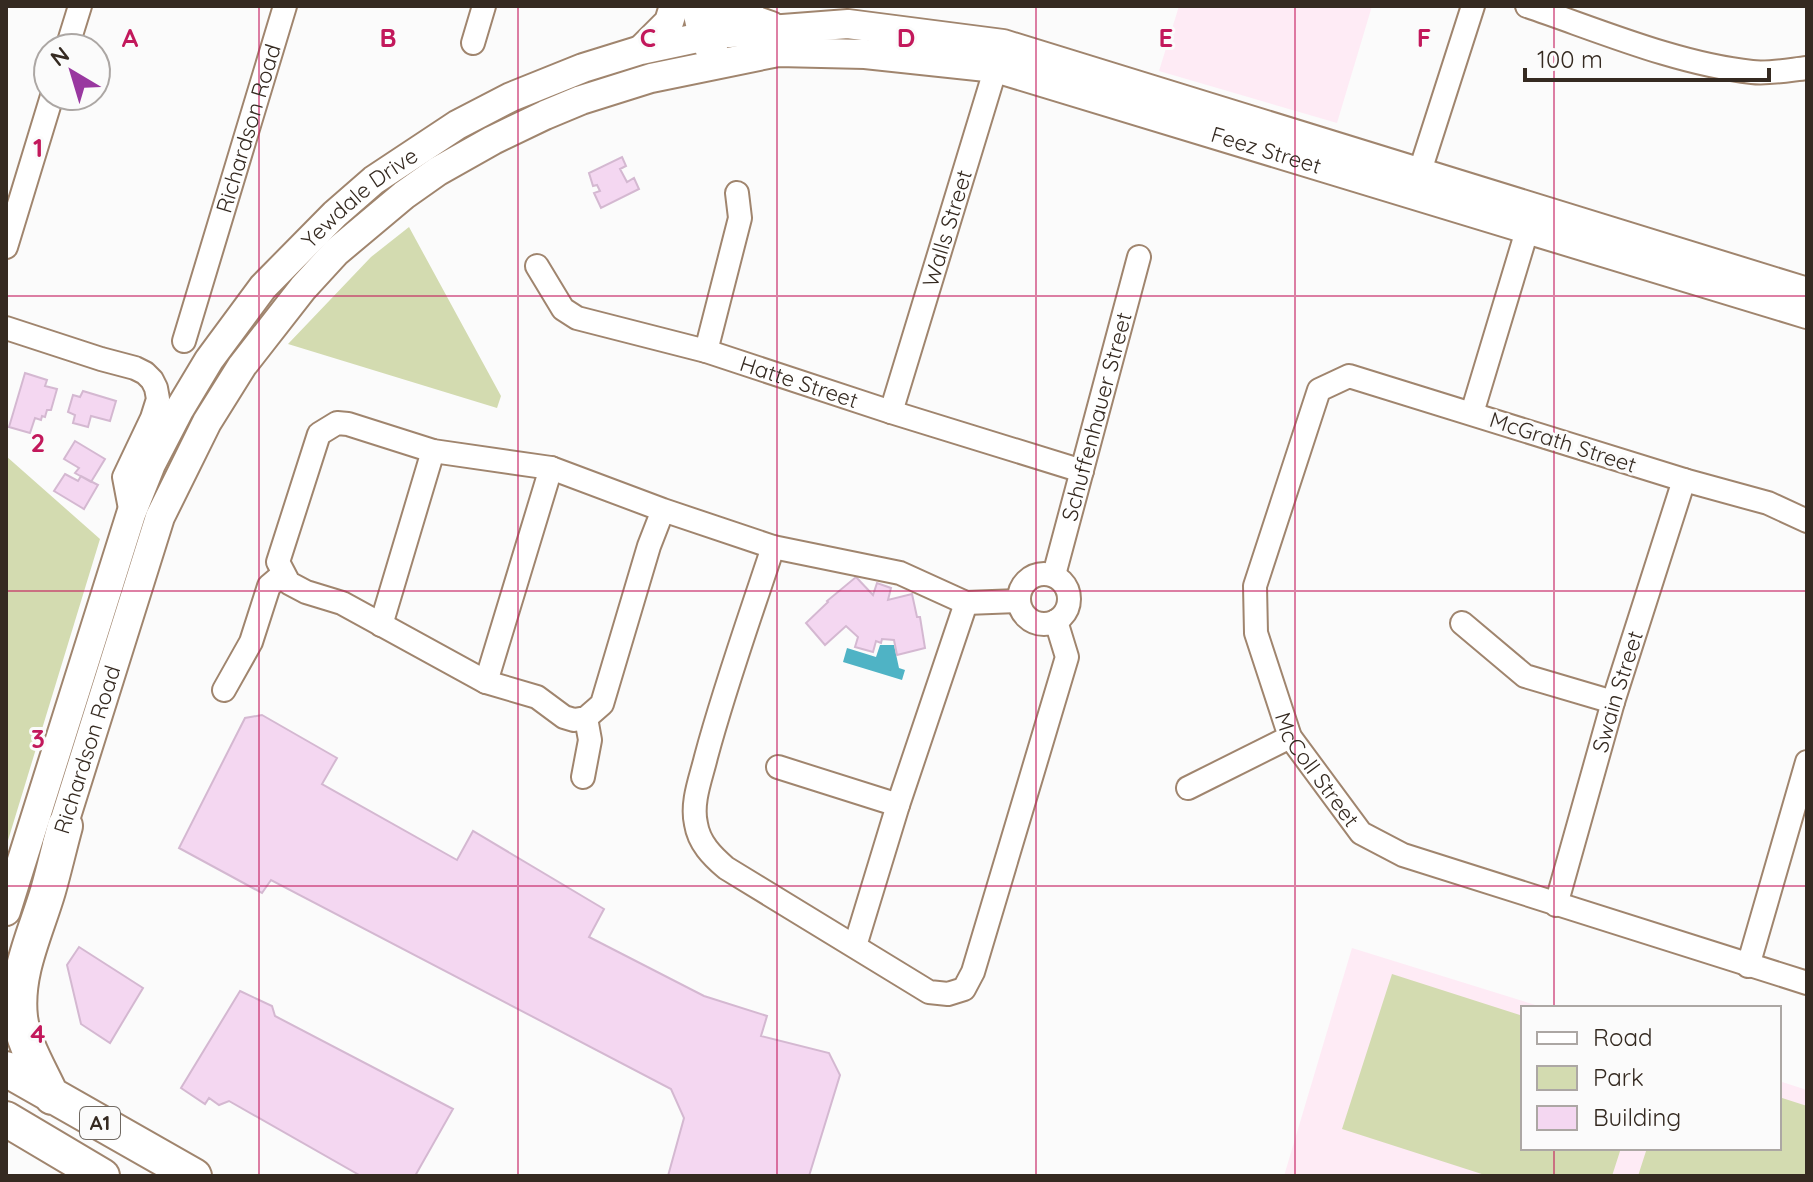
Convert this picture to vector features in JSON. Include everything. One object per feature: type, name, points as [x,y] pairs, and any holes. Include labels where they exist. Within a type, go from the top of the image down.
[{"type":"highway","points":[[52,1097],[23,1031],[20,995],[22,973],[65,826]]},
{"type":"highway","name":"A1","points":[[6,1069],[194,1176]]},
{"type":"highway","name":"A1","points":[[6,1119],[102,1176]]},
{"type":"highway","points":[[6,1140],[68,1176]]},
{"type":"main road","points":[[641,50],[669,22],[674,6]]},
{"type":"main road","points":[[728,6],[746,17],[777,28]]},
{"type":"main road","name":"Feez Street","points":[[710,26],[777,28],[852,16],[1420,171],[1530,218],[1807,314]]},
{"type":"main road","name":"Yewdale Drive","points":[[131,514],[172,423],[209,360],[263,287],[335,214],[374,180],[457,125],[511,97],[583,68],[710,26]]},
{"type":"main road","name":"Feez Street","points":[[715,65],[778,52],[1000,56],[1530,218],[1807,292]]},
{"type":"main road","name":"Yewdale Drive","points":[[160,517],[207,422],[270,329],[336,252],[404,195],[438,171],[545,115],[651,78],[715,65]]},
{"type":"main road","name":"Richardson Road","points":[[6,911],[131,514]]},
{"type":"main road","name":"Richardson Road","points":[[6,979],[65,826],[160,517]]},
{"type":"street","points":[[72,32],[80,6]]},
{"type":"street","name":"Richardson Road","points":[[184,341],[285,6]]},
{"type":"street","points":[[473,43],[484,6]]},
{"type":"street","points":[[693,6],[710,26],[715,65]]},
{"type":"street","points":[[1420,171],[1473,6]]},
{"type":"street","points":[[1527,6],[1673,55],[1720,66],[1754,73],[1807,68]]},
{"type":"street","name":"Walls Street","points":[[891,412],[1000,56]]},
{"type":"street","points":[[6,247],[47,112]]},
{"type":"street","points":[[706,351],[740,218],[737,193]]},
{"type":"street","points":[[1472,413],[1530,218]]},
{"type":"street","name":"Schuffenhauer Street","points":[[1054,575],[1139,257]]},
{"type":"street","name":"Hatte Street","points":[[537,266],[563,309],[577,318],[706,351],[1082,471]]},
{"type":"street","points":[[6,328],[135,368],[152,380],[158,399],[124,477],[131,514]]},
{"type":"street","name":"McGrath Street","points":[[1319,390],[1349,376],[1768,503],[1807,521]]},
{"type":"street","name":"McColl Street","points":[[1319,390],[1255,586],[1256,633],[1290,737],[1361,833],[1403,855],[1807,983]]},
{"type":"street","points":[[663,510],[649,546],[602,704],[586,718],[574,720],[564,717],[537,697],[486,682],[342,603],[306,592],[289,583],[282,575],[278,562],[313,447],[319,434],[337,423],[433,451],[551,468],[773,547],[900,573],[966,603],[1019,601]]},
{"type":"street","points":[[381,625],[433,451]]},
{"type":"street","points":[[486,682],[551,468]]},
{"type":"street","name":"Swain Street","points":[[1556,905],[1613,702],[1684,480]]},
{"type":"street","points":[[773,547],[715,724],[697,794],[695,822],[708,850],[726,868],[929,992],[948,994],[964,989],[973,972],[1067,657],[1056,621]]},
{"type":"street","points":[[1046,573],[1061,580],[1069,593],[1068,610],[1056,621],[1041,624],[1033,622],[1021,609],[1019,601],[1023,585],[1029,578],[1046,573]]},
{"type":"street","points":[[224,690],[251,642],[269,586],[282,575]]},
{"type":"street","points":[[855,946],[898,805],[966,603]]},
{"type":"street","points":[[1462,623],[1525,676],[1613,702]]},
{"type":"street","points":[[583,777],[590,740],[586,718]]},
{"type":"street","points":[[1188,788],[1290,737]]},
{"type":"street","points":[[1748,966],[1807,762]]},
{"type":"street","points":[[778,767],[898,805]]},
{"type":"shaded area","points":[[1179,6],[1372,6],[1337,123],[1159,71]]},
{"type":"shaded area","points":[[1352,948],[1539,1006],[1521,1006],[1521,1150],[1781,1150],[1781,1082],[1807,1090],[1807,1176],[1284,1176]]},
{"type":"green space","points":[[409,227],[501,396],[497,408],[288,344],[371,257]]},
{"type":"green space","points":[[6,456],[100,539],[6,847]]},
{"type":"green space","points":[[1392,974],[1521,1015],[1521,1150],[1620,1150],[1612,1176],[1488,1176],[1342,1129]]},
{"type":"green space","points":[[1781,1098],[1807,1106],[1807,1176],[1638,1176],[1646,1150],[1781,1150]]},
{"type":"water","points":[[880,645],[894,645],[899,668],[905,670],[902,680],[843,662],[847,648],[876,657]]},
{"type":"building","points":[[622,157],[626,166],[620,169],[627,182],[634,178],[639,189],[601,208],[594,193],[600,191],[597,185],[593,186],[589,173]]},
{"type":"building","points":[[25,373],[47,380],[45,386],[57,389],[51,410],[47,410],[41,420],[35,418],[30,433],[9,427]]},
{"type":"building","points":[[83,391],[116,401],[110,421],[91,416],[88,427],[73,423],[75,415],[68,412],[73,395],[80,397]]},
{"type":"building","points":[[75,441],[105,459],[91,482],[75,473],[79,468],[64,459]]},
{"type":"building","points":[[65,474],[78,481],[81,476],[98,485],[84,509],[54,491]]},
{"type":"building","points":[[856,577],[873,595],[877,583],[891,588],[888,600],[912,594],[925,648],[897,655],[894,640],[882,639],[881,643],[876,641],[873,652],[855,647],[858,637],[846,626],[825,645],[806,623]]},
{"type":"building","points":[[262,715],[337,758],[322,784],[457,860],[473,831],[604,909],[589,937],[704,996],[767,1016],[761,1036],[829,1053],[840,1075],[809,1176],[668,1176],[684,1118],[671,1089],[271,880],[262,893],[179,848],[245,718]]},
{"type":"building","points":[[79,947],[143,988],[110,1043],[81,1024],[67,965]]},
{"type":"building","points":[[240,991],[272,1006],[275,1016],[453,1109],[415,1176],[361,1176],[229,1101],[219,1105],[209,1098],[205,1104],[181,1088]]}]
